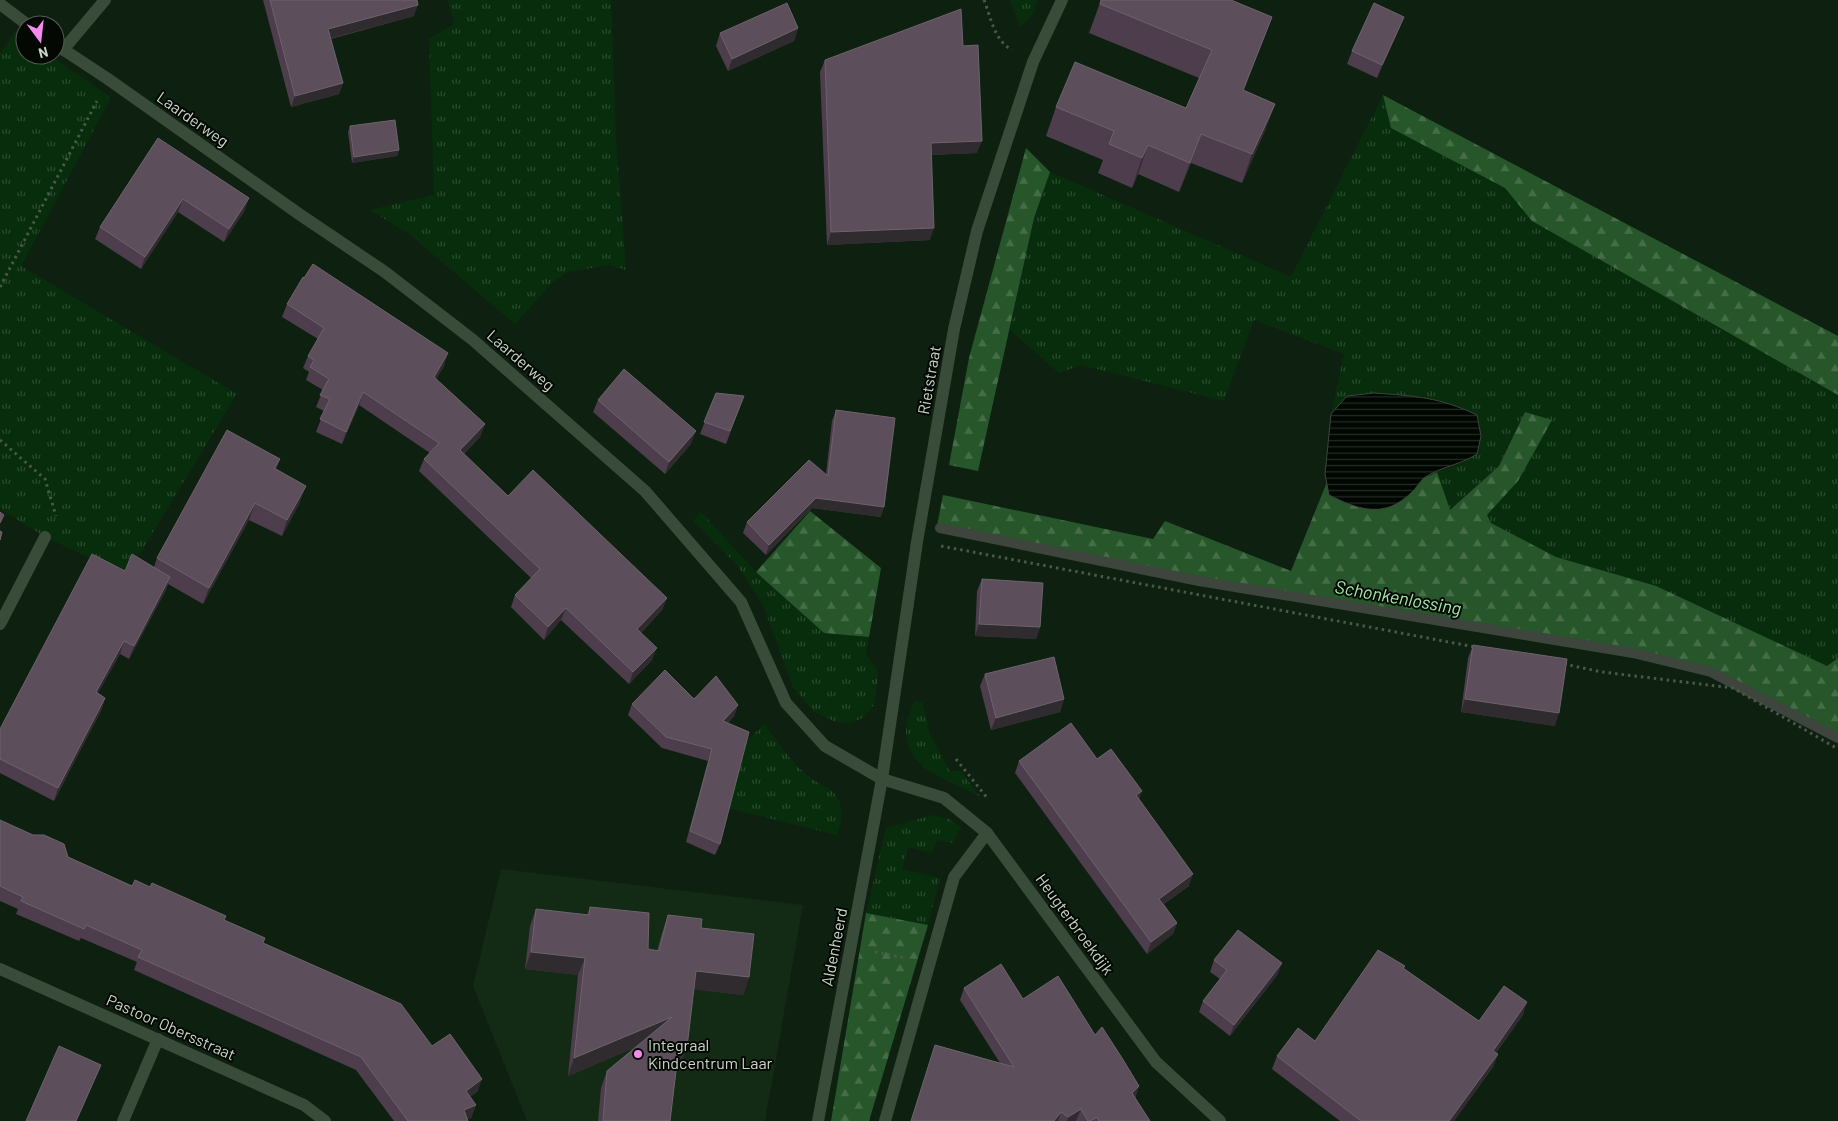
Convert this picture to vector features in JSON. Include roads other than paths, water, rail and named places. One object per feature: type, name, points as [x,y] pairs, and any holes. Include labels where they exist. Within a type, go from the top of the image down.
[{"type":"street","points":[[65,41],[105,0]]},
{"type":"street","name":"Rietstraat","points":[[882,779],[917,542],[954,329],[977,231],[1033,62],[1062,0]]},
{"type":"street","points":[[0,4],[15,15]]},
{"type":"street","name":"Laarderweg","points":[[65,51],[392,277],[473,340],[645,491],[741,602],[786,703],[825,746],[882,779]]},
{"type":"street","points":[[0,624],[45,537]]},
{"type":"street","name":"Heugterbroekdijk","points":[[882,779],[944,798],[987,832],[1156,1062],[1220,1121]]},
{"type":"street","name":"Aldenheerd","points":[[818,1121],[882,779]]},
{"type":"street","points":[[885,1121],[954,877],[987,832]]},
{"type":"street","name":"Pastoor Obersstraat","points":[[0,969],[304,1105],[325,1121]]},
{"type":"street","points":[[122,1121],[158,1039]]},
{"type":"waterway","name":"Schonkenlossing","points":[[940,528],[1199,581],[1633,653],[1711,672],[1838,738]]},
{"type":"place","name":"Integraal Kindcentrum Laar","points":[[638,1054]]}]
